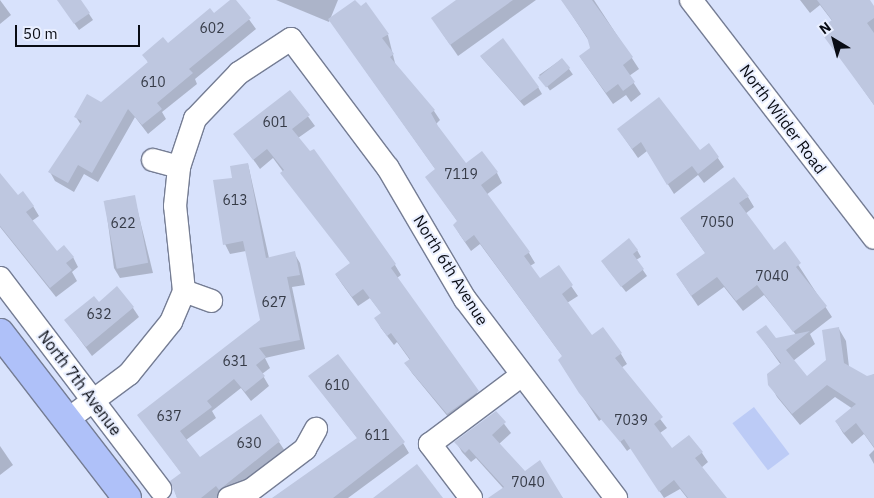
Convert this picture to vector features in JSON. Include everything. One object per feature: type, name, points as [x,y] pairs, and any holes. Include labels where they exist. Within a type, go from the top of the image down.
[{"type":"main road","name":"North 7th Avenue","points":[[0,333],[127,498]]},
{"type":"street","name":"North Wilder Road","points":[[691,0],[874,238]]},
{"type":"street","name":"North 6th Avenue","points":[[179,167],[195,120],[239,73],[291,39],[388,168],[465,299],[616,498]]},
{"type":"street","points":[[67,420],[94,400],[151,351],[171,322],[184,292],[175,206],[179,167],[153,160]]},
{"type":"street","name":"North 7th Avenue","points":[[0,278],[160,489]]},
{"type":"street","points":[[184,292],[211,301]]},
{"type":"street","points":[[470,498],[430,444],[522,375]]},
{"type":"street","points":[[229,498],[249,494],[305,449],[316,429]]},
{"type":"shaded area","points":[[754,407],[790,454],[768,470],[732,423]]},
{"type":"building","points":[[57,0],[81,0],[90,13],[74,24]]},
{"type":"building","points":[[230,0],[236,0],[251,18],[189,69],[193,73],[157,103],[162,109],[142,125],[128,109],[92,173],[78,165],[68,183],[48,172],[82,121],[74,117],[87,94],[101,102],[148,62],[142,55],[163,37],[168,43],[210,8],[214,13]]},
{"type":"building","points":[[355,0],[361,6],[366,2],[389,34],[382,38],[394,54],[390,57],[435,110],[431,113],[438,126],[466,163],[482,151],[498,172],[481,185],[530,252],[524,256],[540,278],[559,265],[573,285],[562,294],[592,335],[603,327],[622,353],[615,358],[663,417],[654,424],[672,448],[689,435],[703,452],[695,458],[727,498],[688,498],[674,480],[659,492],[624,439],[620,442],[579,393],[558,360],[562,356],[474,235],[465,242],[453,225],[457,221],[425,177],[435,169],[328,19]]},
{"type":"building","points":[[456,0],[513,0],[450,45],[431,18]]},
{"type":"building","points":[[561,0],[592,0],[633,57],[623,65],[635,82],[623,91],[618,84],[606,93],[579,56],[590,48],[587,37]]},
{"type":"building","points":[[817,0],[870,0],[874,6],[874,18],[867,23],[874,33],[874,105],[819,30],[832,20]]},
{"type":"building","points":[[503,38],[539,87],[520,101],[480,56]]},
{"type":"building","points":[[562,58],[570,68],[546,88],[538,78]]},
{"type":"building","points":[[290,90],[310,115],[292,129],[310,151],[314,149],[353,203],[396,264],[391,268],[479,391],[447,414],[404,363],[410,359],[391,333],[387,336],[374,318],[381,313],[363,289],[352,297],[335,274],[350,263],[280,173],[284,170],[267,149],[253,160],[233,134]]},
{"type":"building","points":[[659,97],[700,150],[709,143],[719,157],[698,174],[692,166],[667,185],[641,142],[632,149],[617,129]]},
{"type":"building","points":[[248,163],[266,258],[295,251],[300,275],[287,277],[300,340],[259,348],[266,357],[256,365],[265,376],[245,392],[234,379],[207,401],[212,407],[180,431],[200,457],[261,414],[280,441],[219,490],[216,486],[201,498],[177,498],[170,481],[181,473],[137,415],[260,320],[243,241],[223,245],[213,180],[232,178],[230,166]]},
{"type":"building","points":[[0,173],[18,195],[23,191],[34,206],[26,212],[57,251],[64,245],[74,257],[66,263],[72,270],[50,288],[0,226]]},
{"type":"building","points":[[734,177],[749,196],[739,203],[774,250],[785,241],[801,263],[796,267],[827,306],[793,332],[757,285],[736,301],[717,277],[691,296],[676,274],[705,253],[680,218]]},
{"type":"building","points":[[135,195],[148,263],[117,269],[104,201]]},
{"type":"building","points":[[629,238],[638,250],[633,254],[644,269],[621,287],[601,261]]},
{"type":"building","points":[[117,286],[134,307],[86,347],[64,320],[94,296],[99,302]]},
{"type":"building","points":[[766,325],[776,338],[810,331],[786,350],[807,376],[826,360],[822,330],[839,327],[844,363],[867,376],[874,374],[874,447],[856,423],[844,433],[835,421],[856,404],[827,385],[792,414],[768,385],[767,374],[781,363],[756,332]]},
{"type":"building","points":[[338,354],[405,442],[333,498],[272,498],[357,438],[308,376]]},
{"type":"building","points":[[496,411],[506,422],[492,435],[525,471],[540,460],[563,498],[488,498],[504,487],[469,449],[465,453],[454,442]]},
{"type":"building","points":[[417,464],[443,498],[373,498]]}]
